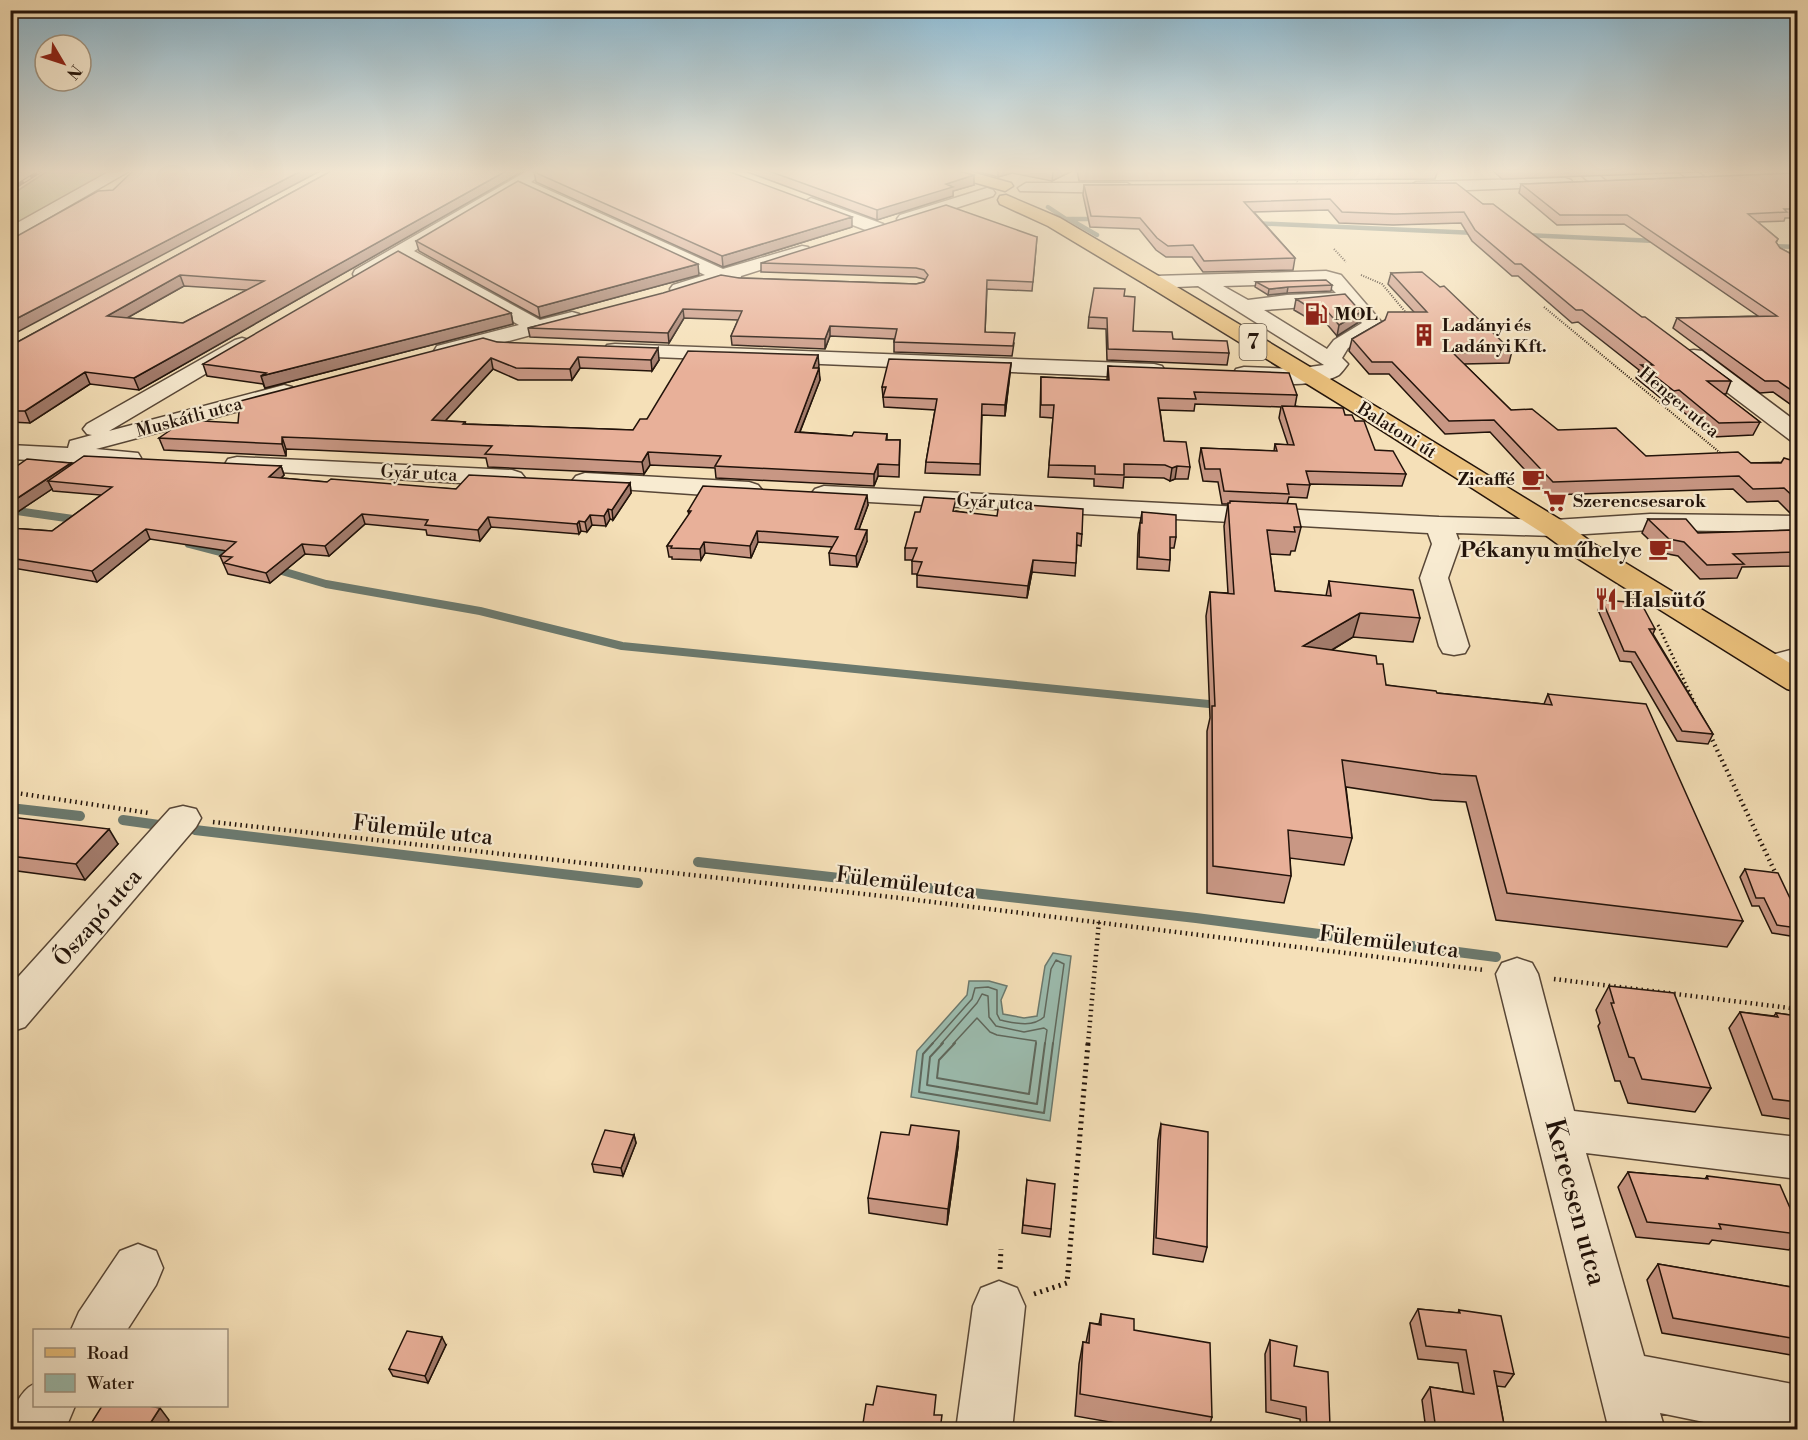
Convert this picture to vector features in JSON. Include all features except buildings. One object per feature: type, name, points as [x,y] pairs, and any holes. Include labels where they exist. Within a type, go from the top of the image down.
[{"type":"main road","name":"Balatoni út","points":[[1080,237],[1554,528],[1646,588],[1784,661],[1797,682]]},
{"type":"street","points":[[341,286],[425,237]]},
{"type":"street","points":[[638,237],[722,276],[775,280]]},
{"type":"street","points":[[657,296],[822,245]]},
{"type":"street","points":[[401,251],[537,327]]},
{"type":"street","points":[[1155,282],[1207,284],[1326,277],[1334,279],[1374,325],[1341,344],[1330,359]]},
{"type":"street","points":[[1207,284],[1243,296],[1287,301],[1335,299]]},
{"type":"street","points":[[1278,287],[1317,287],[1325,290],[1353,321],[1293,338]]},
{"type":"street","points":[[1229,374],[1308,376],[1330,372],[1336,368],[1337,364],[1293,338],[1243,296]]},
{"type":"street","points":[[427,355],[589,314]]},
{"type":"street","points":[[48,454],[115,419],[261,333]]},
{"type":"street","points":[[485,340],[499,345],[547,347]]},
{"type":"street","points":[[1675,342],[1797,435]]},
{"type":"street","points":[[595,349],[1169,372]]},
{"type":"street","name":"Muskátli utca","points":[[48,454],[300,388]]},
{"type":"street","points":[[10,452],[155,460]]},
{"type":"street","name":"Gyár utca","points":[[214,463],[1439,525],[1554,528],[1650,522],[1797,524]]},
{"type":"street","points":[[1439,525],[1446,544],[1434,578],[1454,646]]},
{"type":"street","name":"Őszapó utca","points":[[10,1016],[183,818]]},
{"type":"street","name":"Kerecsen utca","points":[[1517,975],[1637,1430]]},
{"type":"street","points":[[1556,1129],[1797,1158]]},
{"type":"street","points":[[98,1329],[138,1268]]},
{"type":"street","points":[[984,1430],[999,1306]]},
{"type":"street","points":[[1624,1379],[1797,1413]]},
{"type":"street","points":[[33,1430],[47,1407]]},
{"type":"path","points":[[1334,249],[1351,267]]},
{"type":"path","points":[[1356,271],[1382,284],[1407,312],[1408,318],[1371,321]]},
{"type":"path","name":"Henger utca","points":[[1544,307],[1725,457]]},
{"type":"path","points":[[1646,588],[1650,609],[1700,714]]},
{"type":"path","points":[[1705,725],[1775,872]]},
{"type":"path","name":"Fülemüle utca","points":[[10,792],[183,818],[386,843],[529,856],[1099,921],[1797,1009]]},
{"type":"path","points":[[999,1306],[1067,1283],[1099,921]]},
{"type":"water","points":[[1053,953],[1071,956],[1050,1121],[911,1097],[917,1051],[967,995],[969,981],[989,981],[1007,986],[1001,1000],[1003,1014],[1024,1018],[1037,1016],[1045,966]]},
{"type":"waterway","points":[[1573,237],[1656,241]]},
{"type":"waterway","points":[[1768,246],[1798,247]]},
{"type":"waterway","points":[[10,510],[80,520]]},
{"type":"waterway","points":[[189,544],[235,556]]},
{"type":"waterway","points":[[275,569],[326,584],[480,611],[622,646],[1219,705]]},
{"type":"waterway","points":[[10,808],[80,816]]},
{"type":"waterway","points":[[123,820],[159,825]]},
{"type":"waterway","points":[[195,830],[638,883]]},
{"type":"waterway","points":[[698,862],[1196,918],[1496,957]]},
{"type":"place","name":"MOL","points":[[1316,314]]},
{"type":"place","name":"Ladányi és Ladányi Kft.","points":[[1424,335]]},
{"type":"place","name":"Zicaffé","points":[[1533,479]]},
{"type":"place","name":"Szerencsesarok","points":[[1555,501]]},
{"type":"place","name":"Pékanyu műhelye","points":[[1660,549]]},
{"type":"place","name":"Halsütő","points":[[1606,599]]}]
